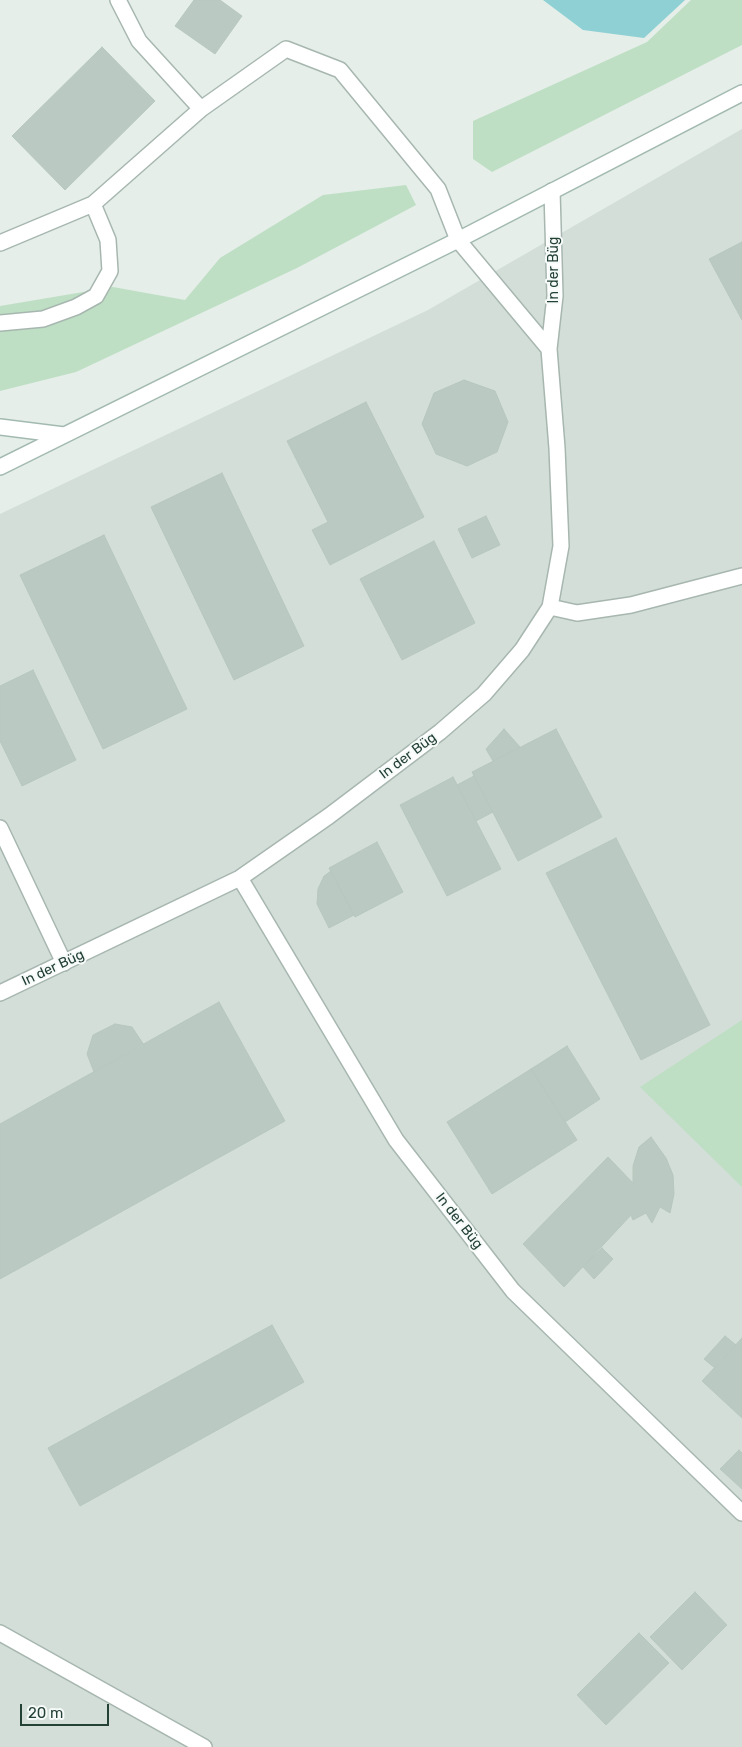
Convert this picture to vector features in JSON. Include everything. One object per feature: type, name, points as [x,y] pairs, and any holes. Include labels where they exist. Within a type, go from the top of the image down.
[{"type":"street","points":[[118,0],[139,41],[201,109]]},
{"type":"street","points":[[0,243],[93,204],[201,109],[286,50],[340,70],[438,189],[458,240],[549,349]]},
{"type":"street","points":[[0,467],[458,240],[742,93]]},
{"type":"street","name":"In der Büg","points":[[0,993],[240,878],[329,816],[440,732],[476,700],[522,650],[550,607],[561,546],[558,448],[549,349],[556,296],[552,191]]},
{"type":"street","points":[[0,323],[43,319],[76,307],[96,296],[110,271],[108,240],[93,204]]},
{"type":"street","points":[[0,427],[64,435]]},
{"type":"street","points":[[550,607],[577,613],[631,605],[742,576]]},
{"type":"street","points":[[0,828],[64,963]]},
{"type":"street","name":"In der Büg","points":[[240,878],[396,1140],[513,1291],[742,1513]]},
{"type":"street","points":[[0,1633],[204,1747]]},
{"type":"shaded area","points":[[742,129],[742,1747],[0,1747],[0,514],[428,310]]},
{"type":"green space","points":[[691,0],[742,0],[742,45],[492,172],[473,159],[473,121],[647,42]]},
{"type":"green space","points":[[406,185],[416,205],[297,268],[76,372],[0,391],[0,306],[113,287],[185,300],[220,258],[323,195]]},
{"type":"green space","points":[[742,1020],[742,1187],[640,1087]]},
{"type":"water","points":[[543,0],[685,0],[644,38],[583,30]]},
{"type":"building","points":[[194,0],[220,0],[242,16],[215,54],[175,26]]},
{"type":"building","points":[[102,47],[155,101],[65,190],[12,136]]},
{"type":"building","points":[[742,242],[742,320],[709,259]]},
{"type":"building","points":[[464,380],[495,391],[508,422],[497,452],[467,466],[436,454],[422,424],[434,393]]},
{"type":"building","points":[[366,402],[424,517],[330,565],[312,530],[328,522],[287,441]]},
{"type":"building","points":[[222,473],[304,646],[234,680],[151,507]]},
{"type":"building","points":[[486,516],[500,545],[472,558],[458,529]]},
{"type":"building","points":[[104,535],[187,709],[103,749],[20,575]]},
{"type":"building","points":[[434,541],[475,623],[402,660],[360,579]]},
{"type":"building","points":[[33,670],[76,760],[22,786],[0,741],[0,686]]},
{"type":"building","points":[[504,729],[520,747],[493,761],[486,749]]},
{"type":"building","points":[[556,729],[602,817],[518,861],[472,772]]},
{"type":"building","points":[[474,776],[493,812],[476,821],[457,785]]},
{"type":"building","points":[[453,777],[501,869],[447,896],[400,805]]},
{"type":"building","points":[[616,838],[710,1025],[641,1060],[546,873]]},
{"type":"building","points":[[377,842],[403,892],[355,917],[329,868]]},
{"type":"building","points":[[331,871],[354,915],[329,928],[317,904],[318,889],[324,876]]},
{"type":"building","points":[[219,1002],[285,1121],[0,1279],[0,1124]]},
{"type":"building","points":[[115,1024],[132,1027],[144,1045],[94,1072],[87,1054],[93,1035]]},
{"type":"building","points":[[567,1046],[600,1099],[565,1122],[531,1069]]},
{"type":"building","points":[[531,1069],[577,1140],[492,1194],[447,1122]]},
{"type":"building","points":[[651,1137],[666,1158],[673,1175],[674,1194],[670,1213],[660,1207],[652,1223],[646,1213],[633,1220],[631,1215],[564,1287],[523,1244],[608,1157],[633,1183],[633,1166],[639,1147]]},
{"type":"building","points":[[602,1248],[613,1259],[594,1279],[583,1267]]},
{"type":"building","points":[[272,1325],[304,1382],[80,1506],[48,1448]]},
{"type":"building","points":[[725,1336],[736,1345],[715,1368],[704,1359]]},
{"type":"building","points":[[742,1338],[742,1418],[702,1381]]},
{"type":"building","points":[[739,1450],[742,1453],[742,1489],[720,1469]]},
{"type":"building","points":[[695,1592],[727,1625],[682,1670],[650,1637]]},
{"type":"building","points":[[639,1633],[669,1663],[606,1725],[577,1695]]}]
